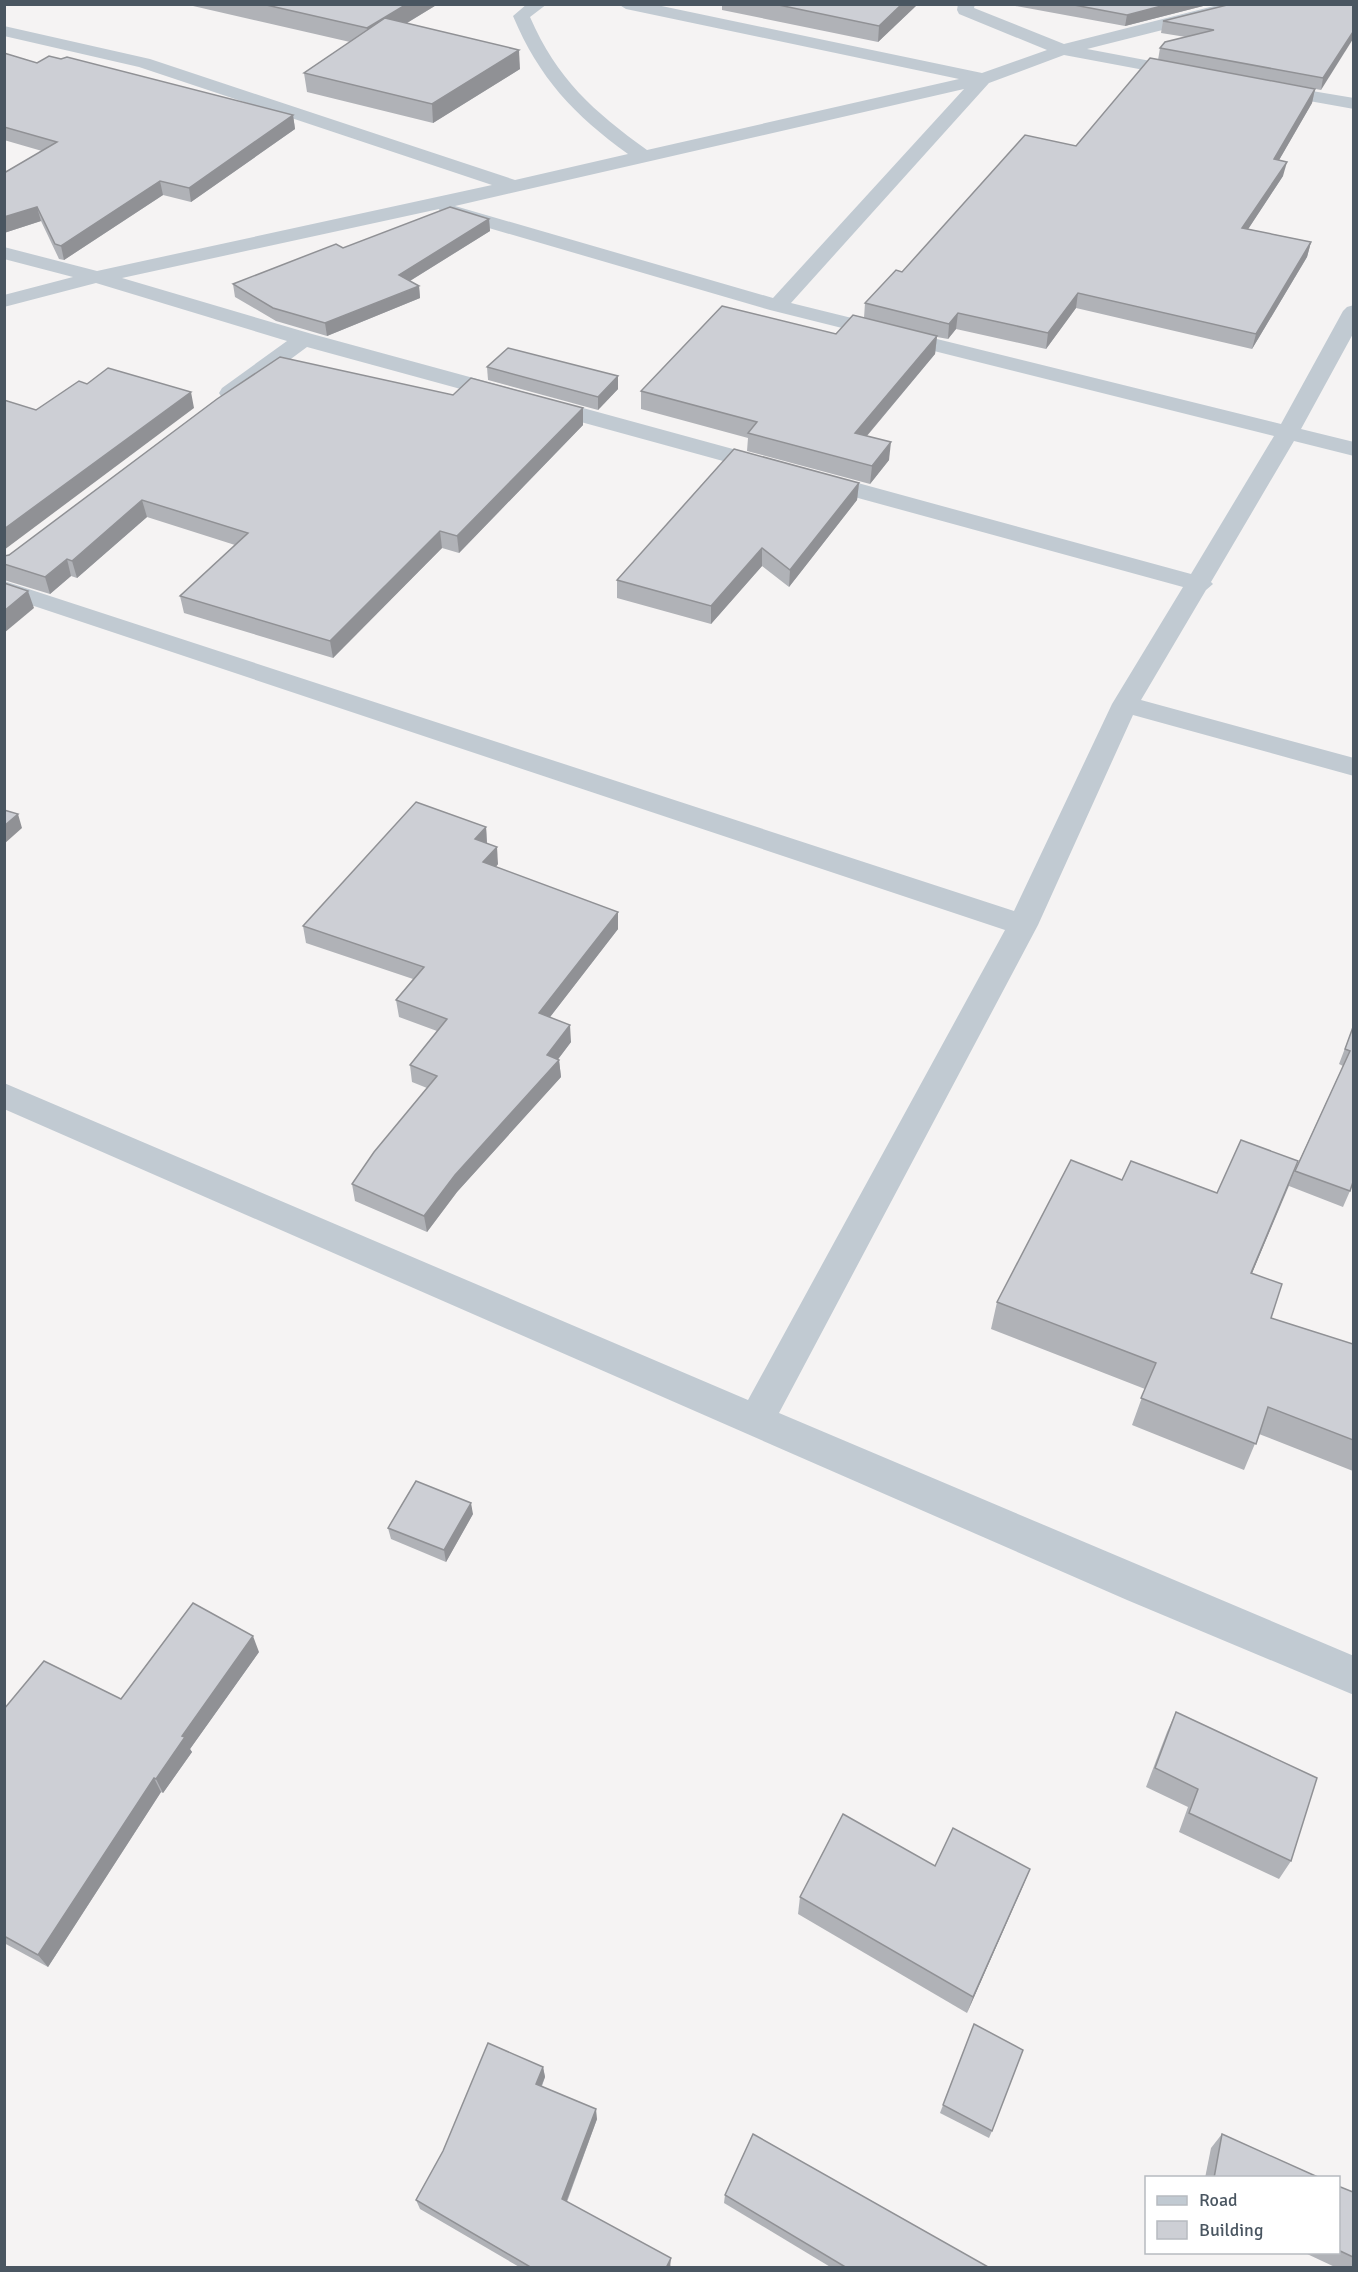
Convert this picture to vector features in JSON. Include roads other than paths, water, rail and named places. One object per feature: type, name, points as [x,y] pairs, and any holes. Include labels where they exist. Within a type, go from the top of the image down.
[{"type":"street","points":[[539,4],[521,16],[532,45],[555,80],[586,114],[644,157]]},
{"type":"street","points":[[626,4],[983,79]]},
{"type":"street","points":[[968,4],[965,10],[982,20],[1063,50],[1202,76]]},
{"type":"street","points":[[4,301],[97,277],[432,205],[983,79],[1063,50],[1244,4]]},
{"type":"street","points":[[4,31],[144,63],[513,186]]},
{"type":"street","points":[[777,306],[983,79]]},
{"type":"street","points":[[1249,85],[1353,104]]},
{"type":"street","points":[[432,205],[777,306],[1353,449]]},
{"type":"street","points":[[4,254],[97,277],[304,339],[1200,584]]},
{"type":"street","points":[[756,1421],[1023,925],[1125,704],[1200,584],[1287,434],[1353,311]]},
{"type":"street","points":[[210,408],[304,339]]},
{"type":"street","points":[[4,588],[1023,925]]},
{"type":"street","points":[[1125,704],[1353,767]]},
{"type":"street","points":[[4,1095],[756,1421],[1353,1676]]}]
